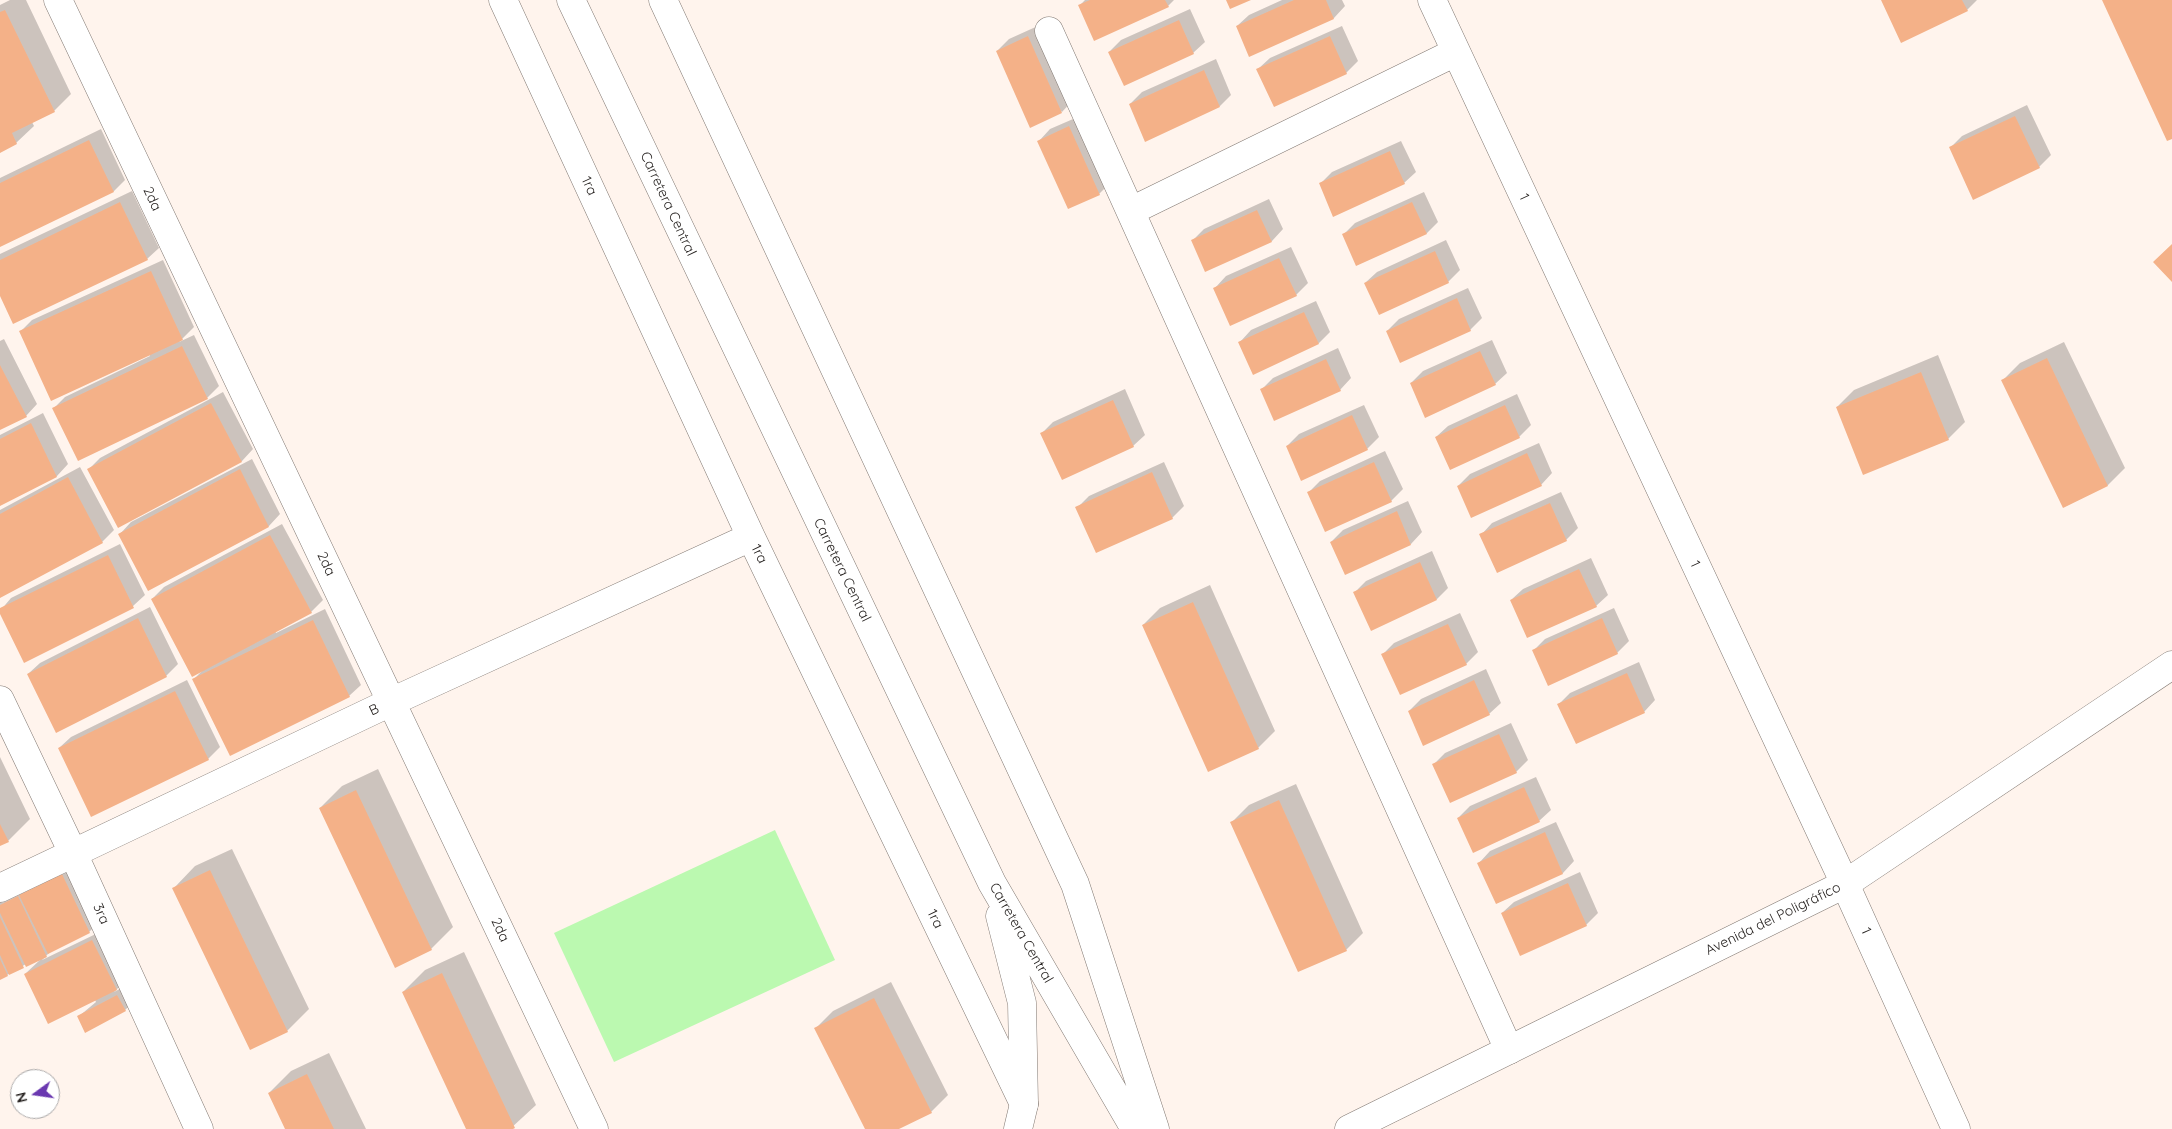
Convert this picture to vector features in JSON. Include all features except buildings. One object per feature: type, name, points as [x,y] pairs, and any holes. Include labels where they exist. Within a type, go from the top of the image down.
[{"type":"street","name":"2da","points":[[58,0],[594,1129]]},
{"type":"street","name":"1ra","points":[[503,0],[751,538],[1021,1116]]},
{"type":"street","name":"Carretera Central","points":[[571,0],[992,883],[1135,1129]]},
{"type":"street","points":[[662,0],[1075,884],[1155,1129]]},
{"type":"street","name":"1","points":[[1432,0],[1845,884],[1956,1129]]},
{"type":"street","points":[[1049,31],[1509,1050]]},
{"type":"street","points":[[1131,211],[1456,52]]},
{"type":"street","name":"B","points":[[0,888],[391,702],[751,538]]},
{"type":"street","name":"Avenida del Poligráfico","points":[[1349,1129],[1845,884],[2172,665]]},
{"type":"street","name":"3ra","points":[[0,700],[73,853],[199,1129]]},
{"type":"street","points":[[992,883],[1022,1003],[1021,1116]]},
{"type":"green space","points":[[775,830],[835,960],[614,1062],[554,933]]}]
